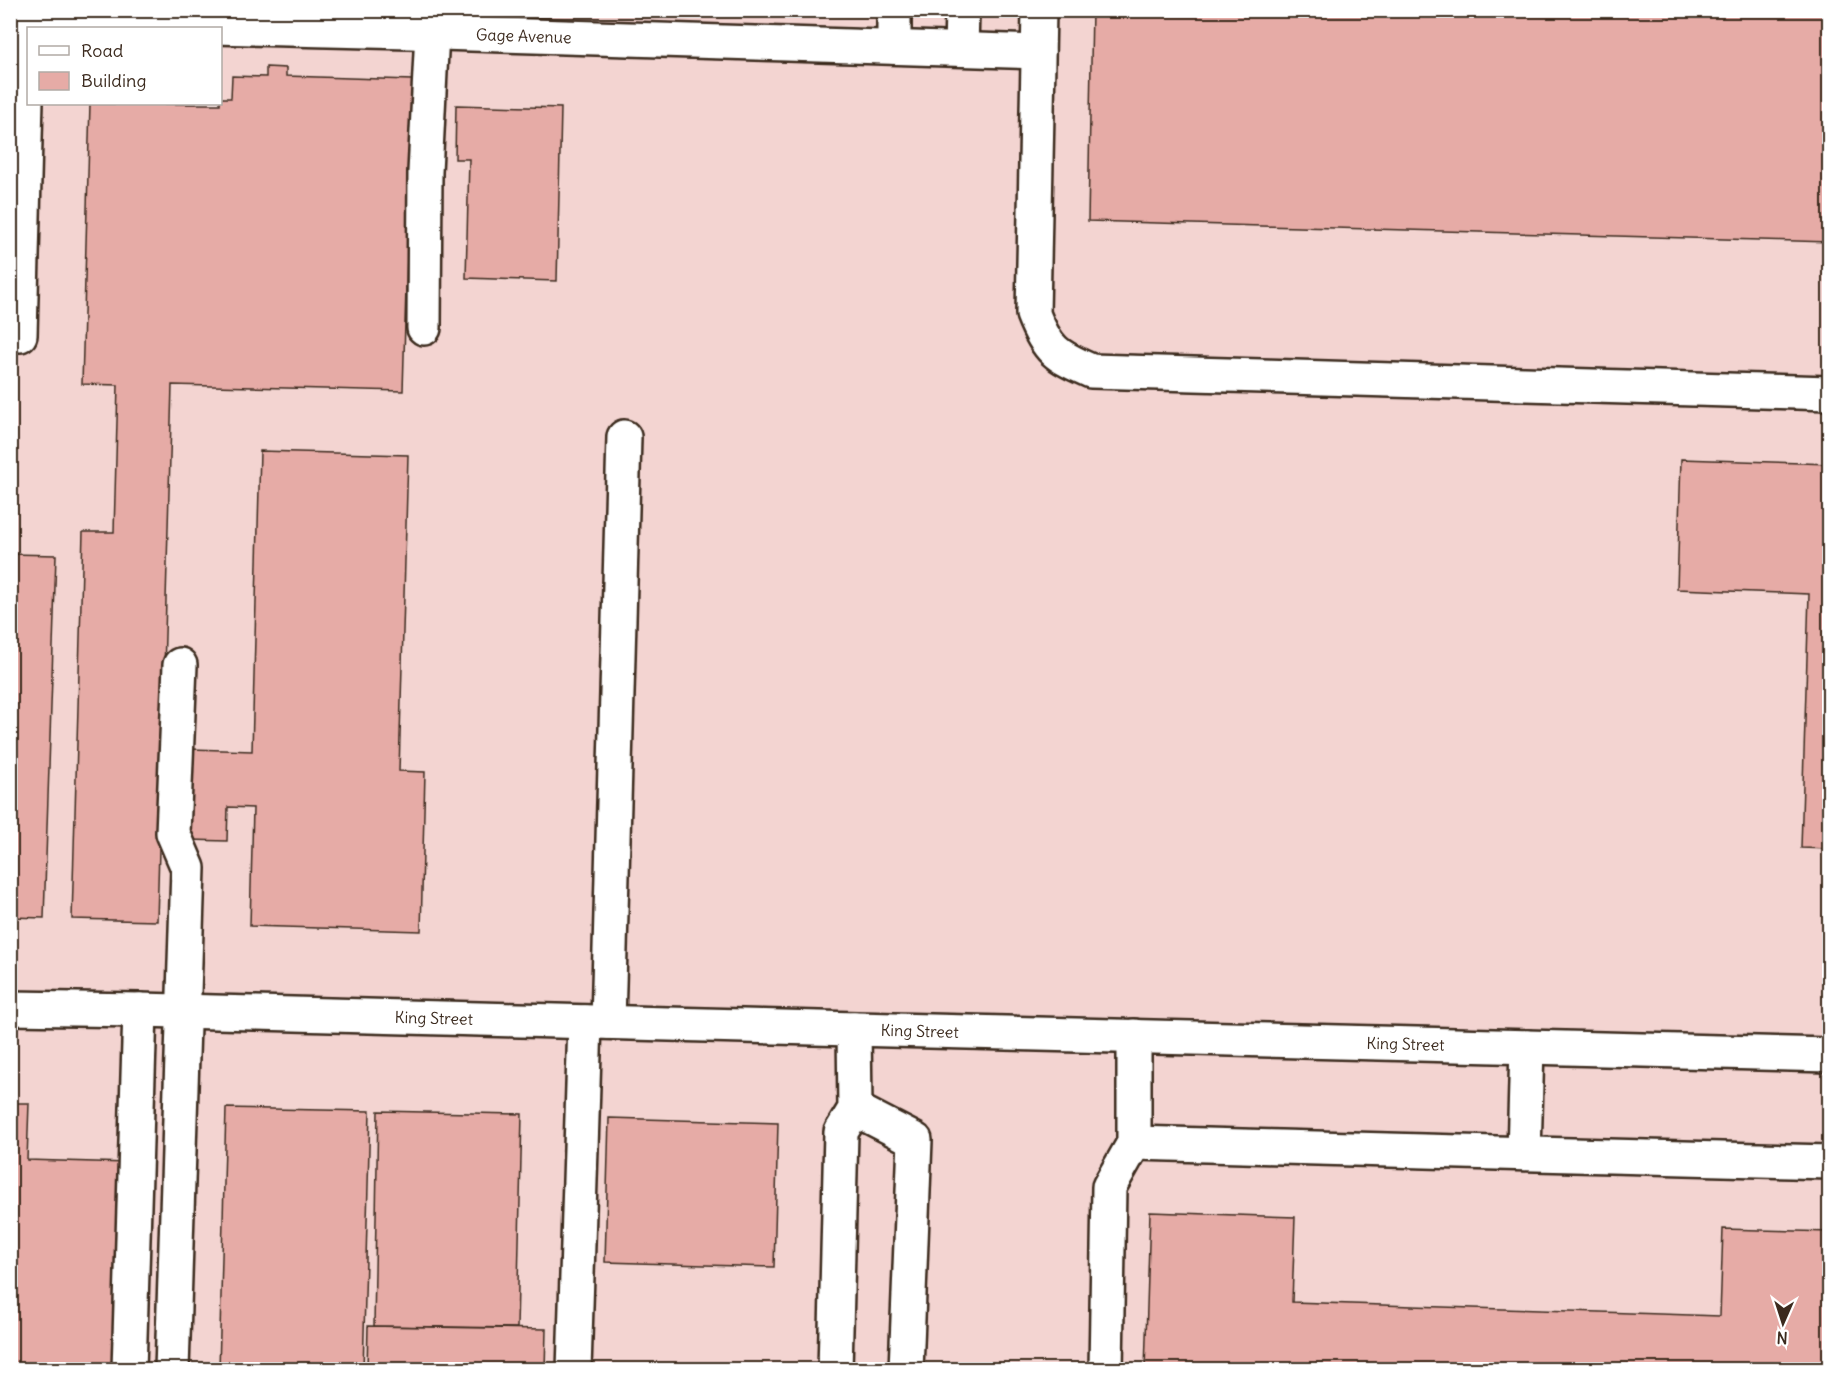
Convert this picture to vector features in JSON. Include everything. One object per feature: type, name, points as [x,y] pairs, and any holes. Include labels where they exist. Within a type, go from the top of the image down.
[{"type":"street","points":[[894,10],[894,47]]},
{"type":"street","points":[[961,50],[963,10]]},
{"type":"street","points":[[1039,10],[1033,314],[1043,339],[1062,359],[1090,371],[1830,393]]},
{"type":"street","points":[[19,22],[20,335]]},
{"type":"street","name":"Gage Avenue","points":[[19,22],[417,25],[1038,52]]},
{"type":"street","points":[[417,25],[426,172],[424,328]]},
{"type":"street","points":[[574,1370],[596,1022],[624,437]]},
{"type":"street","points":[[172,1370],[188,868],[173,832],[180,665]]},
{"type":"street","name":"King Street","points":[[10,1008],[1830,1055]]},
{"type":"street","points":[[129,1370],[140,1010]]},
{"type":"street","points":[[835,1370],[841,1132],[855,1109],[854,1029]]},
{"type":"street","points":[[1106,1370],[1109,1187],[1134,1143],[1134,1036]]},
{"type":"street","points":[[1524,1154],[1527,1047]]},
{"type":"street","points":[[855,1109],[915,1140],[906,1370]]},
{"type":"street","points":[[1134,1143],[1830,1162]]},
{"type":"shaded area","points":[[11,11],[1829,11],[1829,1369],[11,1369]]},
{"type":"building","points":[[1092,10],[1830,10],[1830,242],[1088,221]]},
{"type":"building","points":[[266,67],[286,68],[286,76],[412,80],[403,391],[172,385],[157,921],[72,919],[83,532],[114,532],[118,385],[82,384],[90,105],[222,105],[222,98],[231,98],[232,76],[266,77]]},
{"type":"building","points":[[456,105],[561,108],[557,281],[466,278],[469,159],[455,159]]},
{"type":"building","points":[[260,451],[408,455],[399,771],[425,772],[421,931],[250,926],[253,808],[228,807],[227,841],[190,840],[192,749],[252,751]]},
{"type":"building","points":[[1681,459],[1830,464],[1830,849],[1801,848],[1809,594],[1677,589]]},
{"type":"building","points":[[10,554],[56,555],[44,918],[10,917]]},
{"type":"building","points":[[10,1103],[29,1103],[27,1160],[128,1163],[121,1370],[10,1370]]},
{"type":"building","points":[[226,1108],[370,1111],[363,1370],[219,1370]]},
{"type":"building","points":[[378,1111],[522,1114],[517,1328],[374,1326]]},
{"type":"building","points":[[609,1118],[778,1123],[774,1267],[605,1262]]},
{"type":"building","points":[[1150,1212],[1295,1217],[1292,1302],[1720,1316],[1723,1229],[1830,1232],[1830,1370],[1145,1370]]},
{"type":"building","points":[[368,1326],[546,1329],[545,1370],[367,1370]]}]
